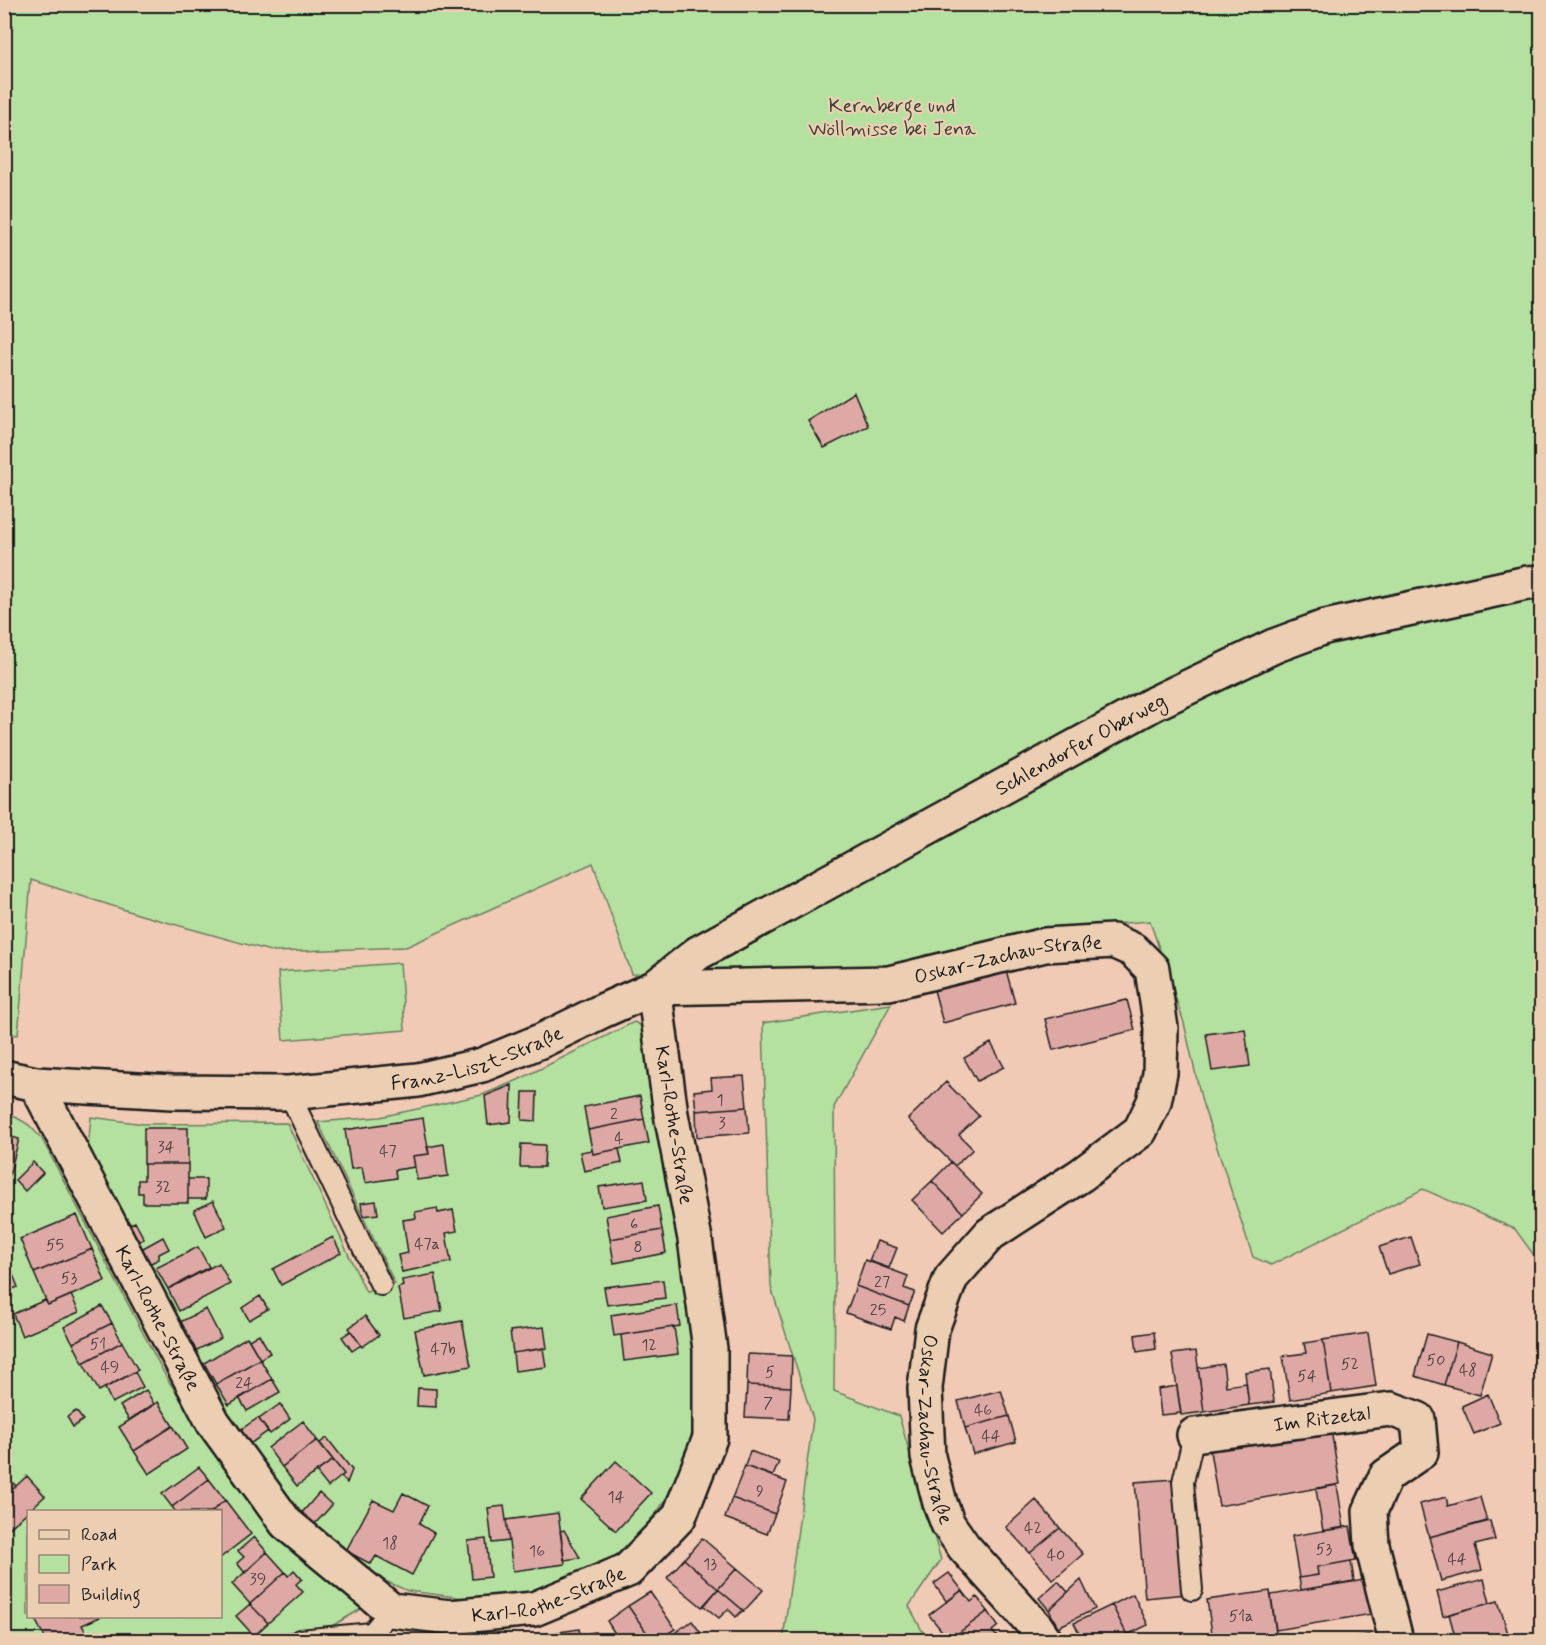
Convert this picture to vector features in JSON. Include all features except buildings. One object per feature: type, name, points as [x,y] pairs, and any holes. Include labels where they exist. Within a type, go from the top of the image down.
[{"type":"street","name":"Schlendorfer Oberweg","points":[[654,988],[698,953],[1155,703],[1274,646],[1325,627],[1527,583],[1542,582]]},
{"type":"street","name":"Oskar-Zachau-Straße","points":[[654,988],[889,983],[1044,945],[1113,940],[1133,950],[1152,969],[1161,1028],[1160,1073],[1154,1102],[1140,1131],[1081,1175],[990,1234],[951,1278],[932,1329],[925,1388],[928,1456],[940,1503],[948,1524],[964,1547],[1029,1618],[1045,1641]]},
{"type":"street","name":"Franz-Liszt-Straße","points":[[4,1077],[36,1084],[172,1092],[290,1093],[418,1080],[482,1065],[543,1040],[654,988]]},
{"type":"street","name":"Karl-Rothe-Straße","points":[[36,1084],[213,1422],[286,1523],[392,1610],[450,1617],[534,1609],[628,1570],[678,1517],[710,1438],[710,1349],[695,1239],[670,1114],[654,988]]},
{"type":"street","name":"Im Ritzetal","points":[[1194,1435],[1391,1409],[1418,1419],[1421,1452],[1386,1476],[1370,1511],[1372,1545],[1396,1641]]},
{"type":"lane","points":[[290,1093],[381,1285]]},
{"type":"lane","points":[[1192,1590],[1183,1482],[1194,1435]]},
{"type":"lane","points":[[300,1641],[372,1633],[392,1610]]},
{"type":"green space","name":"Kernberge und Wöllmisse bei Jena","points":[[5,5],[1541,5],[1541,1265],[1515,1229],[1423,1189],[1271,1265],[1253,1257],[1202,1102],[1184,1023],[1150,921],[1060,928],[884,975],[632,974],[593,863],[406,947],[274,952],[141,915],[31,880],[18,1035],[5,1033]]},
{"type":"green space","points":[[400,963],[405,1030],[283,1040],[278,972]]},
{"type":"green space","points":[[891,1004],[834,1107],[834,1391],[899,1416],[941,1560],[909,1606],[927,1640],[781,1640],[783,1639],[813,1419],[771,1287],[763,1023]]},
{"type":"green space","points":[[634,1022],[651,1031],[689,1275],[701,1411],[684,1469],[660,1508],[633,1542],[606,1563],[563,1585],[513,1595],[472,1599],[408,1591],[365,1572],[332,1546],[300,1513],[260,1463],[211,1391],[88,1149],[91,1117],[144,1124],[287,1123],[366,1292],[395,1284],[318,1122],[380,1117],[482,1095],[518,1080]]},
{"type":"green space","points":[[4,1110],[29,1125],[42,1139],[166,1377],[215,1452],[270,1526],[361,1609],[332,1626],[232,1640],[5,1640]]}]
